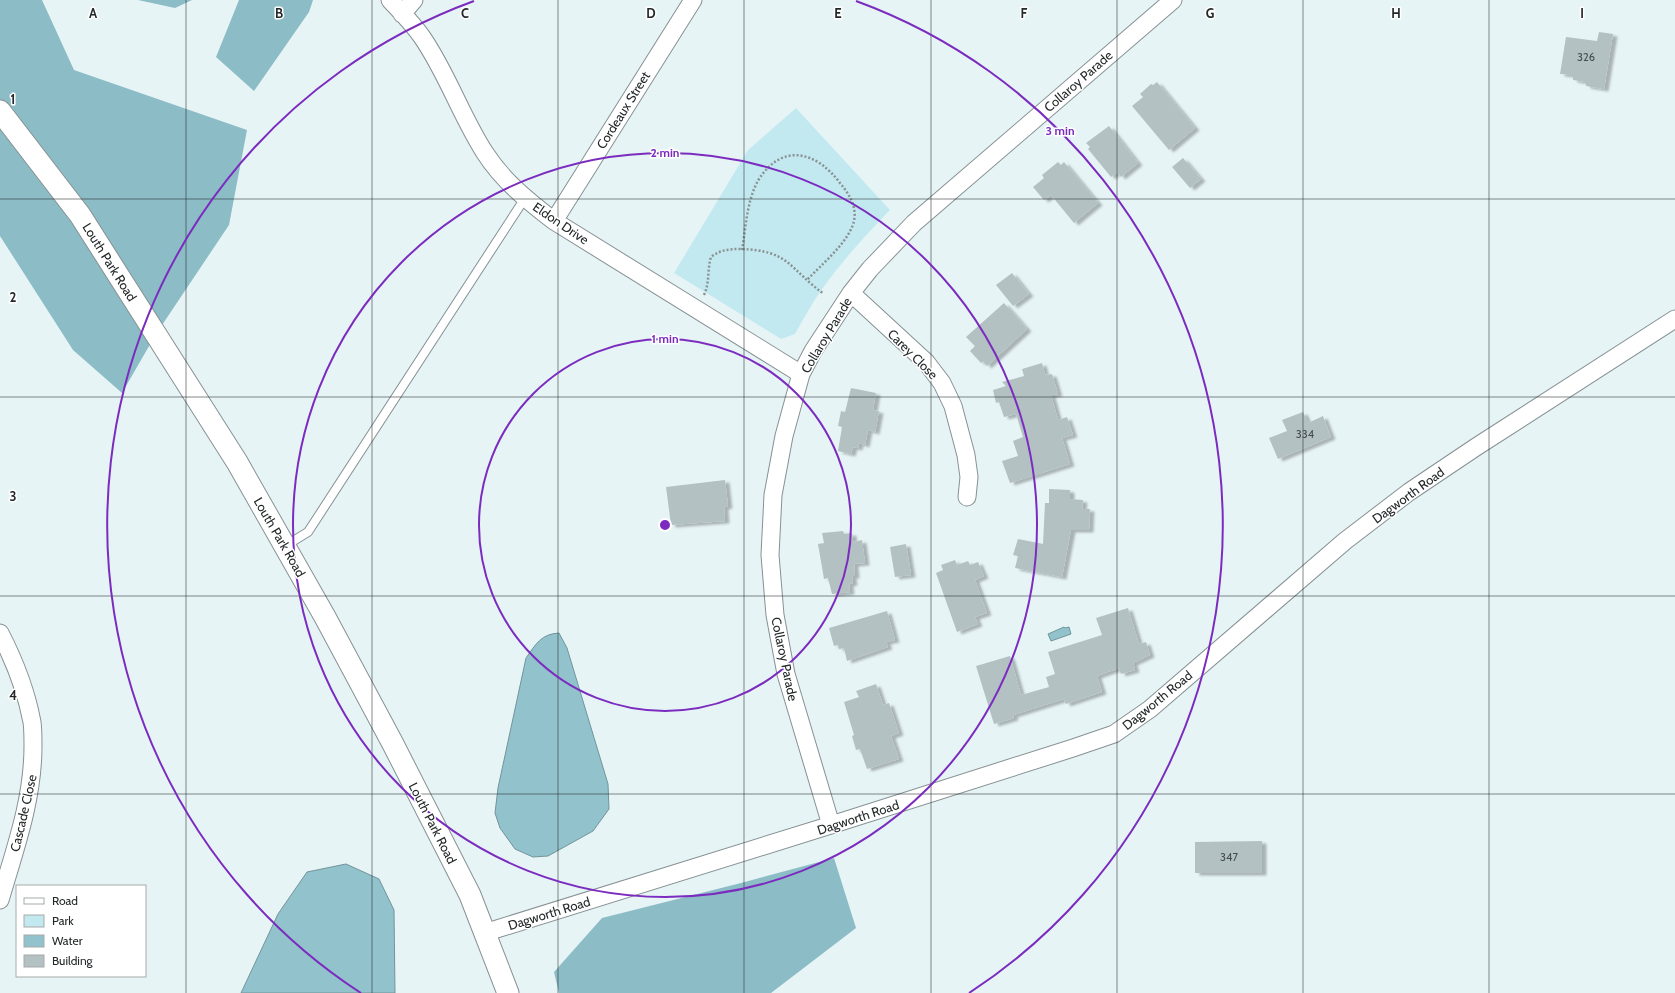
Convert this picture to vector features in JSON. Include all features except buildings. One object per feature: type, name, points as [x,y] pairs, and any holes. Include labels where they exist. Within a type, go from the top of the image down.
[{"type":"street","name":"Eldon Drive","points":[[390,0],[422,37],[440,67],[484,152],[505,179],[525,198],[554,221],[801,374]]},
{"type":"street","points":[[402,14],[414,0]]},
{"type":"street","name":"Cordeaux Street","points":[[554,221],[693,0]]},
{"type":"street","name":"Collaroy Parade","points":[[831,825],[786,674],[775,615],[771,570],[770,525],[775,480],[784,436],[801,374],[813,351],[850,293],[870,268],[914,223],[1173,0]]},
{"type":"street","name":"Louth Park Road","points":[[0,112],[80,215],[237,462],[285,546],[397,751],[470,895],[508,993]]},
{"type":"street","name":"Carey Close","points":[[850,293],[926,362],[942,383],[953,406],[966,455],[969,477],[967,497]]},
{"type":"street","name":"Dagworth Road","points":[[484,933],[831,825],[1114,734],[1150,709],[1345,542],[1409,492],[1476,447],[1675,320]]},
{"type":"street","name":"Cascade Close","points":[[0,633],[15,662],[25,692],[32,723],[33,760],[30,792],[24,822],[0,900]]},
{"type":"lane","points":[[285,546],[308,532],[525,198]]},
{"type":"path","points":[[742,250],[750,204],[760,179],[769,168],[787,156],[797,154],[809,157],[821,163],[835,176],[853,203],[855,213],[851,231],[845,240],[807,280]]},
{"type":"path","points":[[703,296],[709,282],[709,263],[711,257],[722,250],[756,250],[778,256],[787,261],[824,294]]},
{"type":"green space","points":[[796,108],[890,210],[836,270],[813,302],[795,334],[781,339],[674,273],[748,150]]},
{"type":"shaded area","points":[[0,0],[42,0],[74,70],[247,130],[229,225],[156,334],[122,393],[73,350],[0,236]]},
{"type":"shaded area","points":[[138,0],[192,0],[175,8]]},
{"type":"shaded area","points":[[239,0],[313,0],[309,12],[254,91],[216,57]]},
{"type":"shaded area","points":[[834,858],[856,928],[771,993],[559,993],[554,972],[602,918]]},
{"type":"water","points":[[1064,627],[1069,627],[1071,634],[1051,641],[1048,634]]},
{"type":"water","points":[[559,633],[567,648],[608,784],[609,809],[593,831],[548,856],[533,857],[515,849],[500,828],[495,813],[498,788],[526,658],[536,644],[543,638],[548,635]]},
{"type":"water","points":[[346,864],[379,879],[394,910],[395,993],[241,993],[278,914],[307,872]]}]
